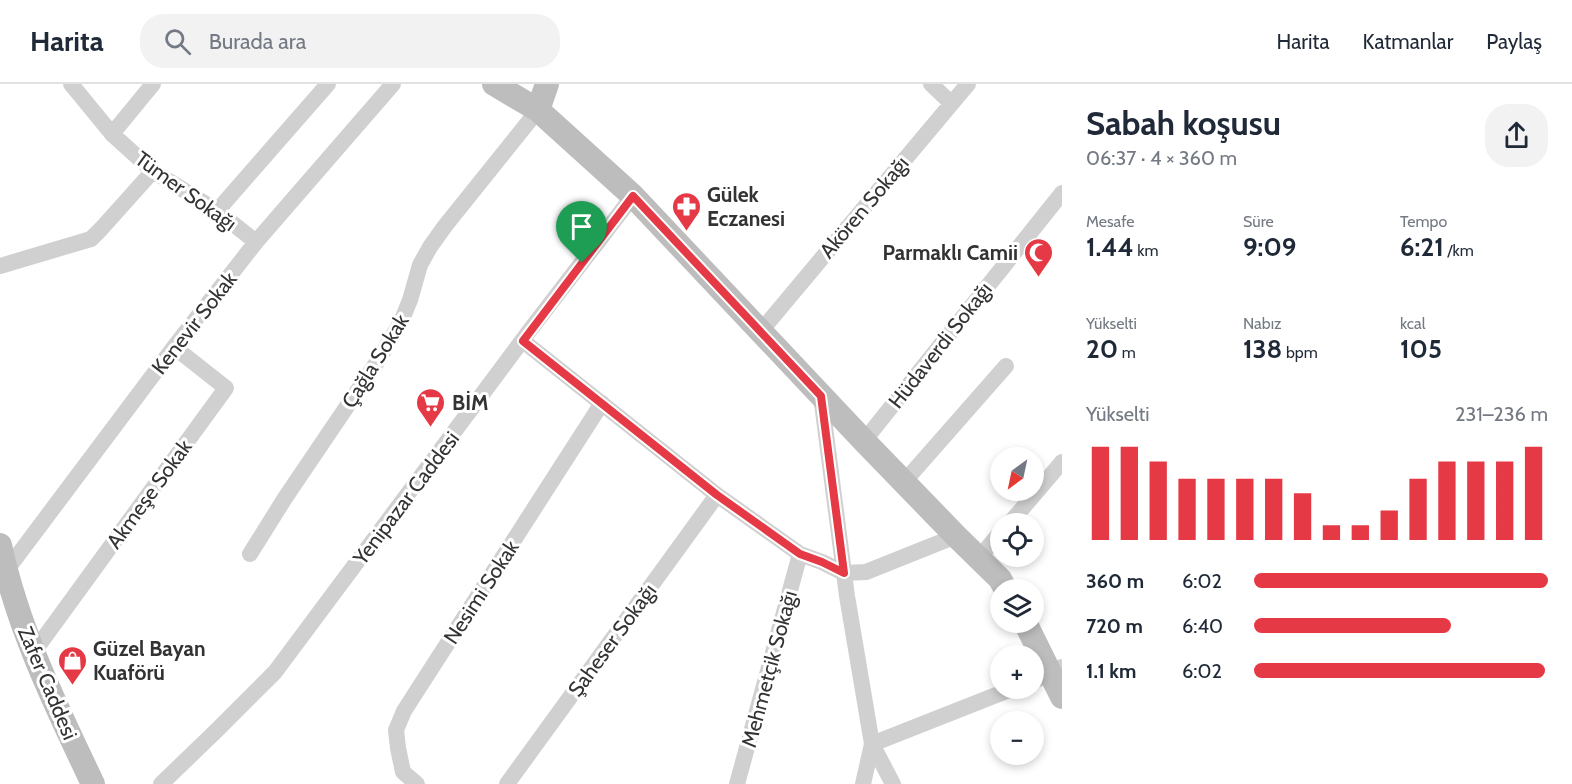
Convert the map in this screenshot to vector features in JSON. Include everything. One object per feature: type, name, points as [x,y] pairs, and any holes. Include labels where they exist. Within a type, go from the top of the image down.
[{"type":"street","name":"Tümer Sokağı","points":[[71,84],[112,134],[153,171],[217,212],[256,242]]},
{"type":"street","points":[[112,134],[153,84]]},
{"type":"street","points":[[217,212],[328,84]]},
{"type":"street","name":"Kenevir Sokak","points":[[3,572],[256,242],[393,84]]},
{"type":"street","points":[[494,84],[538,110],[633,196],[864,441],[1000,579]]},
{"type":"street","points":[[538,110],[547,84]]},
{"type":"street","points":[[931,84],[951,103]]},
{"type":"street","name":"Akören Sokağı","points":[[760,332],[968,84]]},
{"type":"street","name":"Çağla Sokak","points":[[250,554],[401,322],[420,265],[430,248],[538,110]]},
{"type":"street","points":[[0,266],[91,239],[153,171]]},
{"type":"street","name":"Hüdaverdi Sokağı","points":[[864,441],[1062,193]]},
{"type":"street","name":"Yenipazar Caddesi","points":[[161,784],[274,672],[633,196]]},
{"type":"street","points":[[523,341],[717,495],[800,554],[844,573],[866,572],[956,536]]},
{"type":"street","name":"Akmeşe Sokak","points":[[33,653],[226,388],[174,348]]},
{"type":"street","points":[[904,482],[1006,366]]},
{"type":"street","points":[[821,396],[844,573],[872,744],[893,784]]},
{"type":"street","name":"Nesimi Sokak","points":[[417,784],[403,772],[400,760],[396,730],[404,711],[602,404]]},
{"type":"street","points":[[1018,513],[1062,462]]},
{"type":"street","name":"Şaheser Sokağı","points":[[507,784],[717,495]]},
{"type":"street","name":"Zafer Caddesi","points":[[0,545],[3,572],[33,653],[93,784]]},
{"type":"street","points":[[979,558],[990,545]]},
{"type":"street","name":"Mehmetçik Sokağı","points":[[738,784],[800,554]]},
{"type":"street","points":[[1030,633],[1062,697]]},
{"type":"street","points":[[872,744],[990,697]]},
{"type":"street","points":[[863,784],[872,744]]},
{"type":"place","name":"Gülek Eczanesi","points":[[686,232]]},
{"type":"place","name":"Parmaklı Camii","points":[[1039,278]]},
{"type":"place","name":"BİM","points":[[431,428]]},
{"type":"place","name":"Güzel Bayan Kuaförü","points":[[72,686]]},
{"type":"route","points":[[633,196],[821,396],[844,573],[800,554],[717,495],[523,341],[582,263],[633,196]]}]
